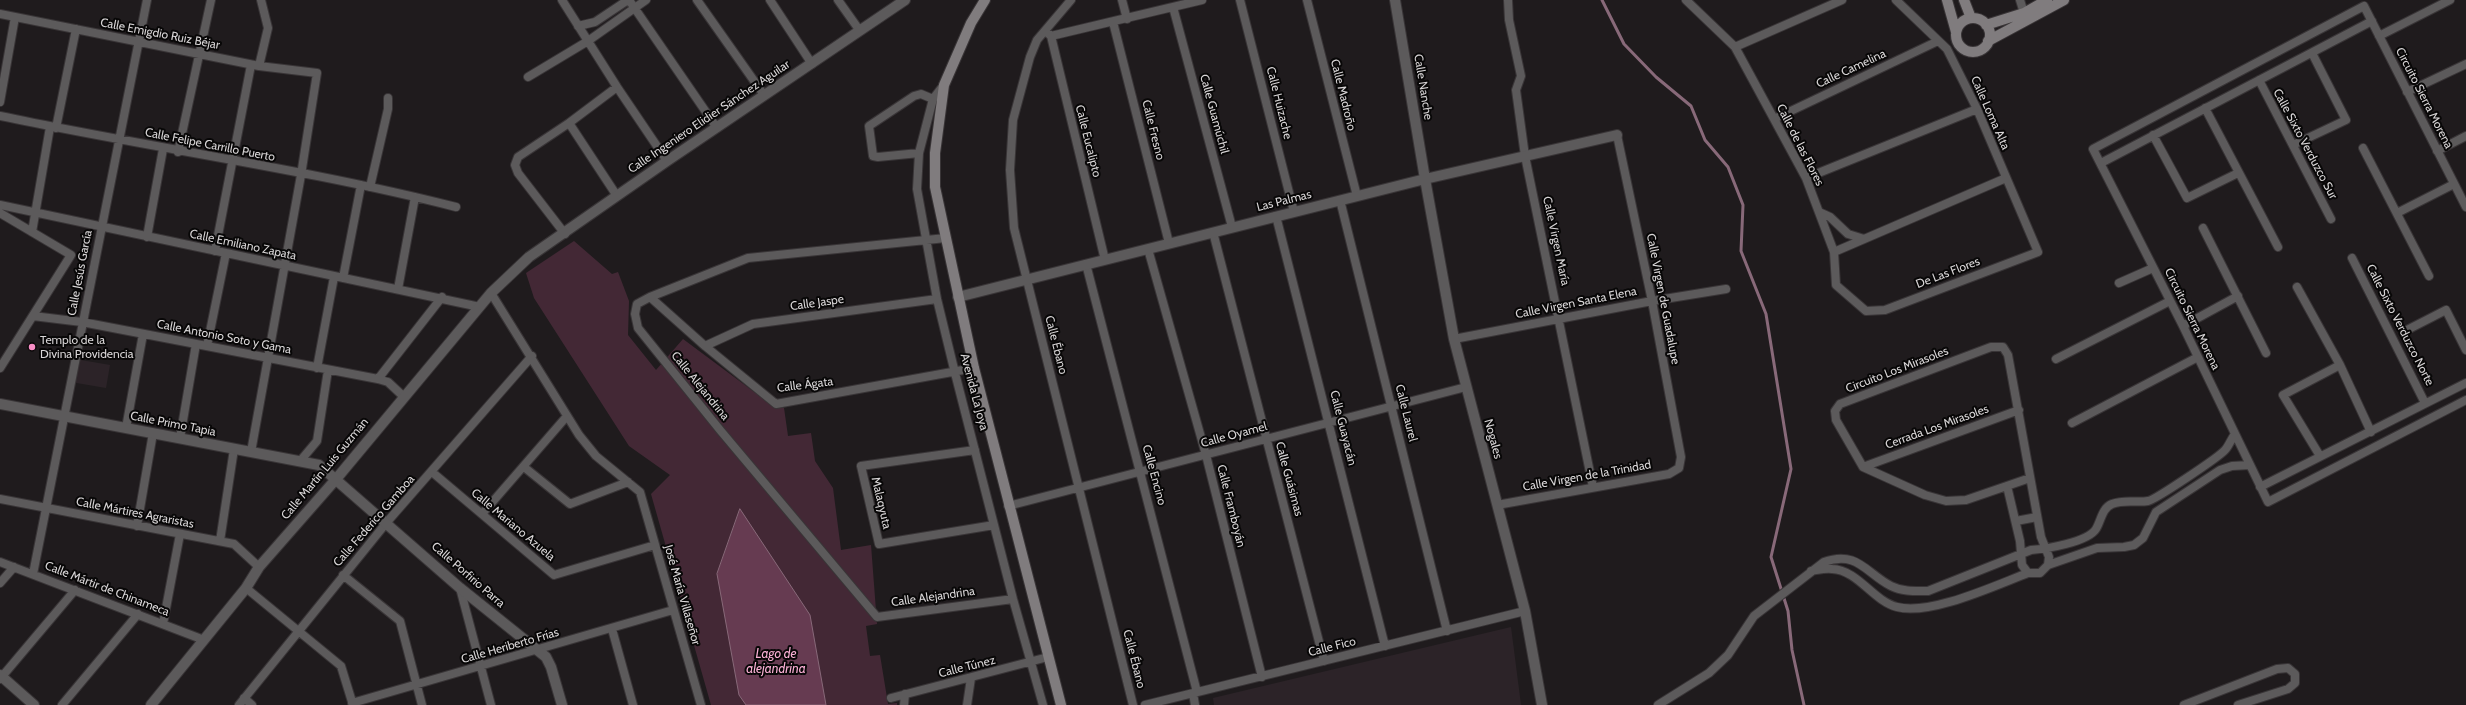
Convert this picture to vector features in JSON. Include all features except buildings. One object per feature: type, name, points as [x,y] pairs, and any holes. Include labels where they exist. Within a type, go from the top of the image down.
[{"type":"main road","name":"Avenida La Joya","points":[[985,0],[971,23],[944,85],[935,152],[935,187],[974,368],[1008,506],[1061,705]]},
{"type":"main road","points":[[1947,0],[1956,32],[1957,42],[1970,52],[1981,50],[1990,36],[1986,25],[1977,18],[1971,18],[1961,22],[1956,32]]},
{"type":"main road","points":[[1964,0],[1971,18]]},
{"type":"main road","points":[[1986,25],[2024,13],[2047,0]]},
{"type":"main road","points":[[1988,41],[2064,0]]},
{"type":"street","name":"Calle Jesús García","points":[[33,574],[48,509],[82,322],[147,0]]},
{"type":"street","points":[[178,152],[211,0]]},
{"type":"street","points":[[215,251],[255,65],[268,28],[261,0]]},
{"type":"street","points":[[562,0],[617,87],[667,161]]},
{"type":"street","points":[[578,26],[595,22],[629,0],[717,128]]},
{"type":"street","points":[[528,77],[588,41],[646,0]]},
{"type":"street","points":[[697,0],[764,95]]},
{"type":"street","points":[[770,0],[812,64]]},
{"type":"street","points":[[838,0],[860,31]]},
{"type":"street","name":"Calle Ingeniero Elidier Sánchez Aguilar","points":[[529,257],[565,234],[667,161],[905,0]]},
{"type":"street","name":"Calle Ébano","points":[[1071,0],[1048,34],[1037,40],[1030,57],[1013,127],[1010,170],[1014,228],[1133,705]]},
{"type":"street","points":[[1122,0],[1126,19]]},
{"type":"street","points":[[1048,34],[1126,19],[1190,1],[1202,0]]},
{"type":"street","name":"Calle Huizache","points":[[1240,0],[1294,212]]},
{"type":"street","name":"Calle Madroño","points":[[1307,0],[1357,196]]},
{"type":"street","name":"Calle Nanche","points":[[1395,0],[1425,179]]},
{"type":"street","name":"Calle Virgen María","points":[[1508,0],[1509,20],[1521,76],[1516,90],[1525,156],[1560,319],[1593,487]]},
{"type":"street","name":"Calle de las Flores","points":[[1686,0],[1735,47],[1806,178],[1834,252],[1836,285],[1866,311]]},
{"type":"street","points":[[1735,47],[1842,0]]},
{"type":"street","name":"Calle Loma Alta","points":[[1896,0],[1947,49],[1977,109],[2038,252]]},
{"type":"street","points":[[2020,0],[2024,13]]},
{"type":"street","points":[[2379,36],[2450,0]]},
{"type":"street","name":"Circuito Sierra Morena","points":[[2466,207],[2364,6],[2093,149],[2183,326],[2268,502],[2466,400]]},
{"type":"street","name":"Calle Guamúchil","points":[[1173,7],[1232,228]]},
{"type":"street","name":"Calle Emigdio Ruiz Béjar","points":[[0,14],[255,65],[317,73],[301,175]]},
{"type":"street","points":[[0,102],[15,17]]},
{"type":"street","points":[[2101,163],[2372,21]]},
{"type":"street","name":"Calle Fresno","points":[[1112,22],[1169,243]]},
{"type":"street","points":[[32,232],[53,127],[76,29]]},
{"type":"street","name":"Calle Eucalipto","points":[[1048,34],[1105,260]]},
{"type":"street","name":"Calle Camelina","points":[[1774,119],[1938,41]]},
{"type":"street","points":[[2293,144],[2346,120],[2312,53]]},
{"type":"street","points":[[2407,92],[2466,64]]},
{"type":"street","name":"Calle Sixto Verduzco Sur","points":[[2259,80],[2331,219]]},
{"type":"street","name":"Avenida La Joya","points":[[944,85],[934,99],[919,153],[917,189],[937,299],[955,373],[1013,598],[1043,705]]},
{"type":"street","points":[[565,234],[518,172],[515,164],[518,157],[569,123],[617,87]]},
{"type":"street","points":[[919,153],[878,157],[873,156],[869,126],[914,96],[921,94],[934,99]]},
{"type":"street","points":[[370,187],[388,109],[388,98]]},
{"type":"street","points":[[2205,108],[2278,247]]},
{"type":"street","points":[[1806,178],[1977,109]]},
{"type":"street","name":"Calle Felipe Carrillo Puerto","points":[[0,116],[178,152],[361,185],[456,207]]},
{"type":"street","points":[[569,123],[618,196]]},
{"type":"street","points":[[2153,135],[2187,198],[2238,173]]},
{"type":"street","name":"Las Palmas","points":[[958,297],[1425,179],[1617,136]]},
{"type":"street","name":"Calle Virgen de Guadalupe","points":[[1617,136],[1652,301],[1681,457],[1679,468]]},
{"type":"street","points":[[2437,151],[2466,136]]},
{"type":"street","points":[[2363,148],[2429,276]]},
{"type":"street","points":[[147,237],[163,149]]},
{"type":"street","points":[[250,452],[283,265],[301,175]]},
{"type":"street","points":[[1834,252],[2006,178]]},
{"type":"street","name":"Nogales","points":[[1425,179],[1454,339],[1525,611],[1542,705]]},
{"type":"street","points":[[2396,213],[2454,184]]},
{"type":"street","points":[[343,278],[361,185]]},
{"type":"street","points":[[398,289],[415,197]]},
{"type":"street","name":"Calle Laurel","points":[[1340,200],[1447,631]]},
{"type":"street","name":"Calle Emiliano Zapata","points":[[0,205],[35,214],[283,265],[334,277],[442,297],[480,307]]},
{"type":"street","points":[[1819,212],[1830,217],[1848,234],[1864,239]]},
{"type":"street","points":[[0,213],[71,255],[0,368]]},
{"type":"street","name":"Calle Guayacán","points":[[1276,216],[1330,422],[1385,646]]},
{"type":"street","points":[[2203,228],[2266,353]]},
{"type":"street","name":"Calle Guásimas","points":[[1213,232],[1324,661]]},
{"type":"street","name":"Calle Alejandrina","points":[[946,238],[748,258],[650,297],[637,304],[635,314],[638,328],[720,430],[877,617],[1013,598]]},
{"type":"street","name":"Calle Framboyán","points":[[1148,249],[1206,455],[1262,676]]},
{"type":"street","name":"De Las Flores","points":[[1866,311],[1885,310],[2038,252]]},
{"type":"street","points":[[207,346],[226,253]]},
{"type":"street","name":"Calle Martín Luis Guzmán","points":[[151,705],[246,588],[259,567],[336,478],[403,396],[491,293],[529,257]]},
{"type":"street","name":"Calle Sixto Verduzco Norte","points":[[2352,258],[2425,403]]},
{"type":"street","name":"Calle Encino","points":[[1086,264],[1141,472],[1195,693],[1195,705]]},
{"type":"street","points":[[2120,283],[2153,268]]},
{"type":"street","points":[[317,368],[334,277]]},
{"type":"street","points":[[2297,287],[2340,364],[2371,432]]},
{"type":"street","name":"Calle Virgen Santa Elena","points":[[1454,339],[1652,301],[1726,289]]},
{"type":"street","points":[[491,293],[532,356],[579,435],[596,456],[628,482]]},
{"type":"street","points":[[2183,326],[2238,296]]},
{"type":"street","points":[[378,379],[442,297]]},
{"type":"street","name":"Calle Ágata","points":[[650,297],[705,346],[776,404],[955,373],[974,368]]},
{"type":"street","name":"Calle Jaspe","points":[[705,346],[753,324],[937,299]]},
{"type":"street","points":[[2056,359],[2170,301]]},
{"type":"street","points":[[2407,330],[2446,310],[2466,350]]},
{"type":"street","name":"Calle Antonio Soto y Gama","points":[[34,316],[82,322],[378,379],[388,382],[403,396]]},
{"type":"street","points":[[126,428],[143,334]]},
{"type":"street","points":[[180,438],[196,344]]},
{"type":"street","name":"Circuito Los Mirasoles","points":[[1863,467],[1836,420],[1835,411],[1840,404],[1991,347],[2003,347],[2008,355],[2030,478],[2045,549],[2049,558],[2048,565]]},
{"type":"street","name":"Calle Federico Gamboa","points":[[239,705],[387,522],[532,356]]},
{"type":"street","points":[[2072,423],[2198,357]]},
{"type":"street","points":[[2320,456],[2283,395],[2340,364]]},
{"type":"street","points":[[301,460],[317,441],[328,370]]},
{"type":"street","points":[[2260,487],[2466,383]]},
{"type":"street","name":"Calle Oyamel","points":[[1008,506],[1466,387]]},
{"type":"street","name":"Calle Primo Tapia","points":[[0,404],[153,434],[301,460],[319,465],[336,478]]},
{"type":"street","name":"Cerrada Los Mirasoles","points":[[1863,467],[2019,410]]},
{"type":"street","points":[[482,514],[567,416]]},
{"type":"street","points":[[137,526],[153,434]]},
{"type":"street","points":[[1658,705],[1714,668],[1728,655],[1754,616],[1760,611],[1808,572],[1836,558],[1850,559],[1870,570],[1891,586],[1910,592],[1928,591],[2021,556],[2031,550],[2045,549],[2087,537],[2096,530],[2103,513],[2110,504],[2124,500],[2150,501],[2213,459],[2224,450],[2234,434]]},
{"type":"street","points":[[220,541],[234,449]]},
{"type":"street","name":"Malaqyuta","points":[[975,450],[861,466],[879,544],[994,525]]},
{"type":"street","points":[[1808,572],[1832,569],[1843,571],[1881,600],[1898,608],[1915,608],[1943,604],[2028,573],[2040,573],[2048,565],[2097,548],[2134,545],[2143,538],[2156,512],[2220,470],[2232,466],[2250,465]]},
{"type":"street","points":[[524,467],[570,504],[628,482]]},
{"type":"street","points":[[1863,467],[1925,495],[1946,501],[1966,500],[2030,478]]},
{"type":"street","name":"Calle Virgen de la Trinidad","points":[[1497,505],[1669,474],[1679,468]]},
{"type":"street","name":"Calle Mariano Azuela","points":[[432,472],[554,575],[655,545]]},
{"type":"street","name":"Calle Porfirio Parra","points":[[336,478],[460,588],[546,657],[551,667],[562,705]]},
{"type":"street","name":"José María Villaseñor","points":[[628,482],[640,492],[701,705]]},
{"type":"street","points":[[2007,486],[2016,522],[2022,565],[2028,573]]},
{"type":"street","name":"Calle Mártires Agraristas","points":[[0,499],[234,544],[259,567]]},
{"type":"street","points":[[2016,522],[2038,517]]},
{"type":"street","points":[[163,624],[180,534]]},
{"type":"street","name":"Calle Mártir de Chinameca","points":[[0,562],[204,640]]},
{"type":"street","points":[[0,583],[14,567]]},
{"type":"street","points":[[343,575],[400,621],[422,705]]},
{"type":"street","points":[[246,588],[341,666],[353,704]]},
{"type":"street","points":[[460,588],[491,705]]},
{"type":"street","points":[[34,705],[1,677],[75,590]]},
{"type":"street","name":"Calle Heriberto Frías","points":[[353,704],[673,610]]},
{"type":"street","name":"Calle Fico","points":[[1145,705],[1525,611]]},
{"type":"street","points":[[62,705],[138,614]]},
{"type":"street","points":[[612,629],[633,705]]},
{"type":"street","name":"Calle Túnez","points":[[891,698],[1031,663],[1048,657]]},
{"type":"street","points":[[2184,705],[2278,669],[2288,668],[2295,674],[2295,683],[2288,689],[2238,705]]},
{"type":"street","points":[[967,705],[971,678]]},
{"type":"street","points":[[904,705],[905,694]]},
{"type":"street","points":[[244,698],[252,705]]},
{"type":"shaded area","points":[[574,241],[612,274],[618,272],[629,301],[628,335],[656,370],[683,339],[765,400],[784,408],[788,436],[811,433],[815,461],[833,488],[841,550],[871,545],[877,624],[866,626],[870,656],[880,655],[888,704],[897,703],[897,705],[711,705],[651,494],[670,475],[629,446],[534,298],[526,273]]},
{"type":"shaded area","points":[[75,359],[110,365],[106,388],[71,382]]},
{"type":"shaded area","points":[[1511,627],[1521,705],[1214,705],[1213,698]]},
{"type":"water","name":"Lago de alejandrina","points":[[740,509],[810,615],[826,705],[746,705],[739,695],[717,574]]},
{"type":"waterway","points":[[1602,0],[1624,44],[1656,77],[1691,106],[1705,140],[1728,167],[1743,205],[1741,251],[1766,314],[1791,469],[1771,557],[1788,611],[1792,650],[1804,705]]},
{"type":"place","name":"Templo de la Divina Providencia","points":[[32,347]]}]
